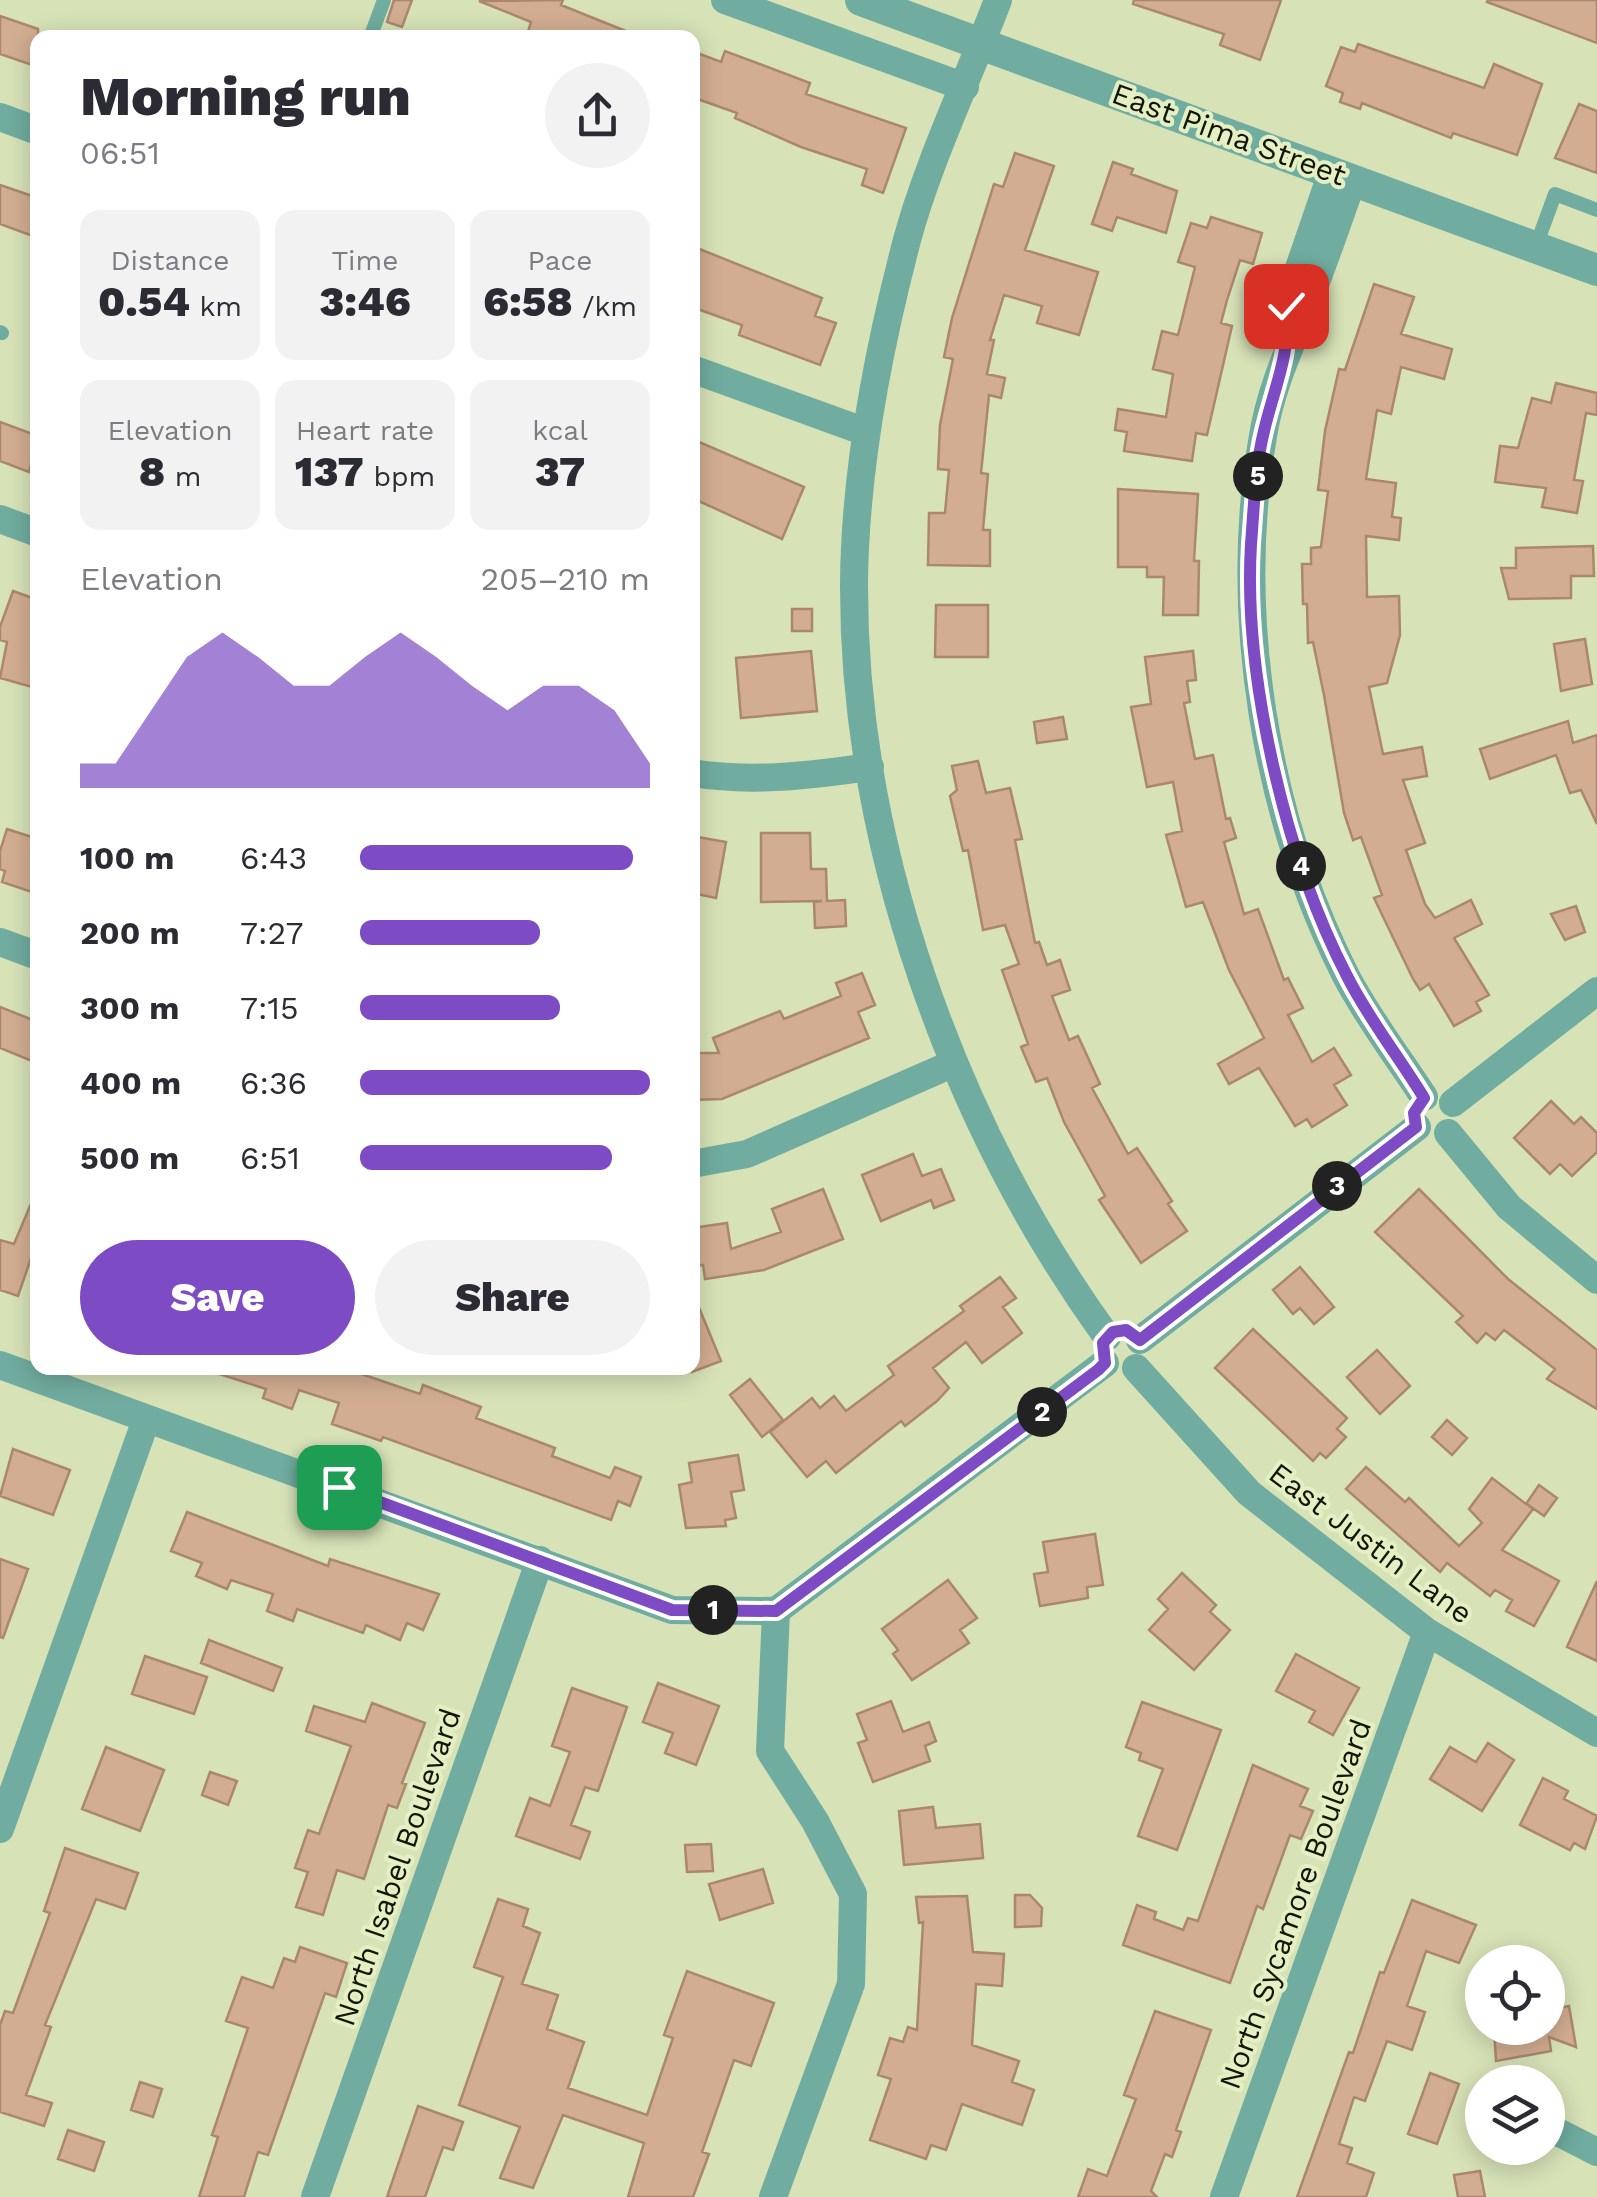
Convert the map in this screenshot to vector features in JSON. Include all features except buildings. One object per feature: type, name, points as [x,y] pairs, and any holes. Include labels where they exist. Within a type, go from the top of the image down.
[{"type":"street","points":[[725,0],[965,87]]},
{"type":"street","name":"East Pima Street","points":[[861,0],[1597,270]]},
{"type":"street","points":[[45,1375],[146,1420],[672,1610],[776,1611],[1106,1350],[1126,1330],[1140,1340],[1144,1357],[1136,1368],[1116,1372],[1106,1350],[1042,1244],[952,1064],[900,900],[870,767],[854,583],[866,432],[908,238],[998,0]]},
{"type":"street","points":[[0,118],[30,128]]},
{"type":"street","points":[[1343,175],[1304,312],[1290,338],[1263,435],[1251,547],[1254,637],[1271,752],[1297,858],[1347,976],[1424,1098]]},
{"type":"street","points":[[700,371],[866,432]]},
{"type":"street","points":[[0,519],[30,530]]},
{"type":"street","points":[[700,773],[731,779],[788,778],[870,767]]},
{"type":"street","points":[[0,942],[30,953]]},
{"type":"street","points":[[1453,1104],[1597,991]]},
{"type":"street","points":[[700,1163],[746,1154],[952,1064]]},
{"type":"street","points":[[1440,1095],[1453,1104],[1456,1122],[1448,1134],[1434,1138],[1416,1127],[1414,1113],[1424,1098],[1440,1095]]},
{"type":"street","points":[[1140,1340],[1416,1127]]},
{"type":"street","points":[[1448,1134],[1509,1208],[1597,1280]]},
{"type":"street","points":[[0,1365],[30,1371]]},
{"type":"street","name":"East Justin Lane","points":[[1136,1368],[1250,1494],[1427,1632],[1597,1732]]},
{"type":"street","points":[[0,1829],[146,1420]]},
{"type":"street","name":"North Isabel Boulevard","points":[[315,2197],[540,1560]]},
{"type":"street","points":[[773,2197],[851,1984],[853,1894],[770,1751],[776,1611]]},
{"type":"street","name":"North Sycamore Boulevard","points":[[1224,2197],[1427,1632]]},
{"type":"street","points":[[1565,2136],[1597,2152]]},
{"type":"lane","points":[[373,30],[384,0]]},
{"type":"lane","points":[[1535,247],[1555,194],[1597,210]]},
{"type":"route","points":[[339,1487],[672,1610],[776,1611],[1098,1370],[1105,1363],[1103,1343],[1113,1332],[1126,1330],[1140,1340],[1416,1127],[1414,1113],[1424,1098],[1347,976],[1297,858],[1271,752],[1254,637],[1251,547],[1263,435],[1290,338],[1286,306]]}]
